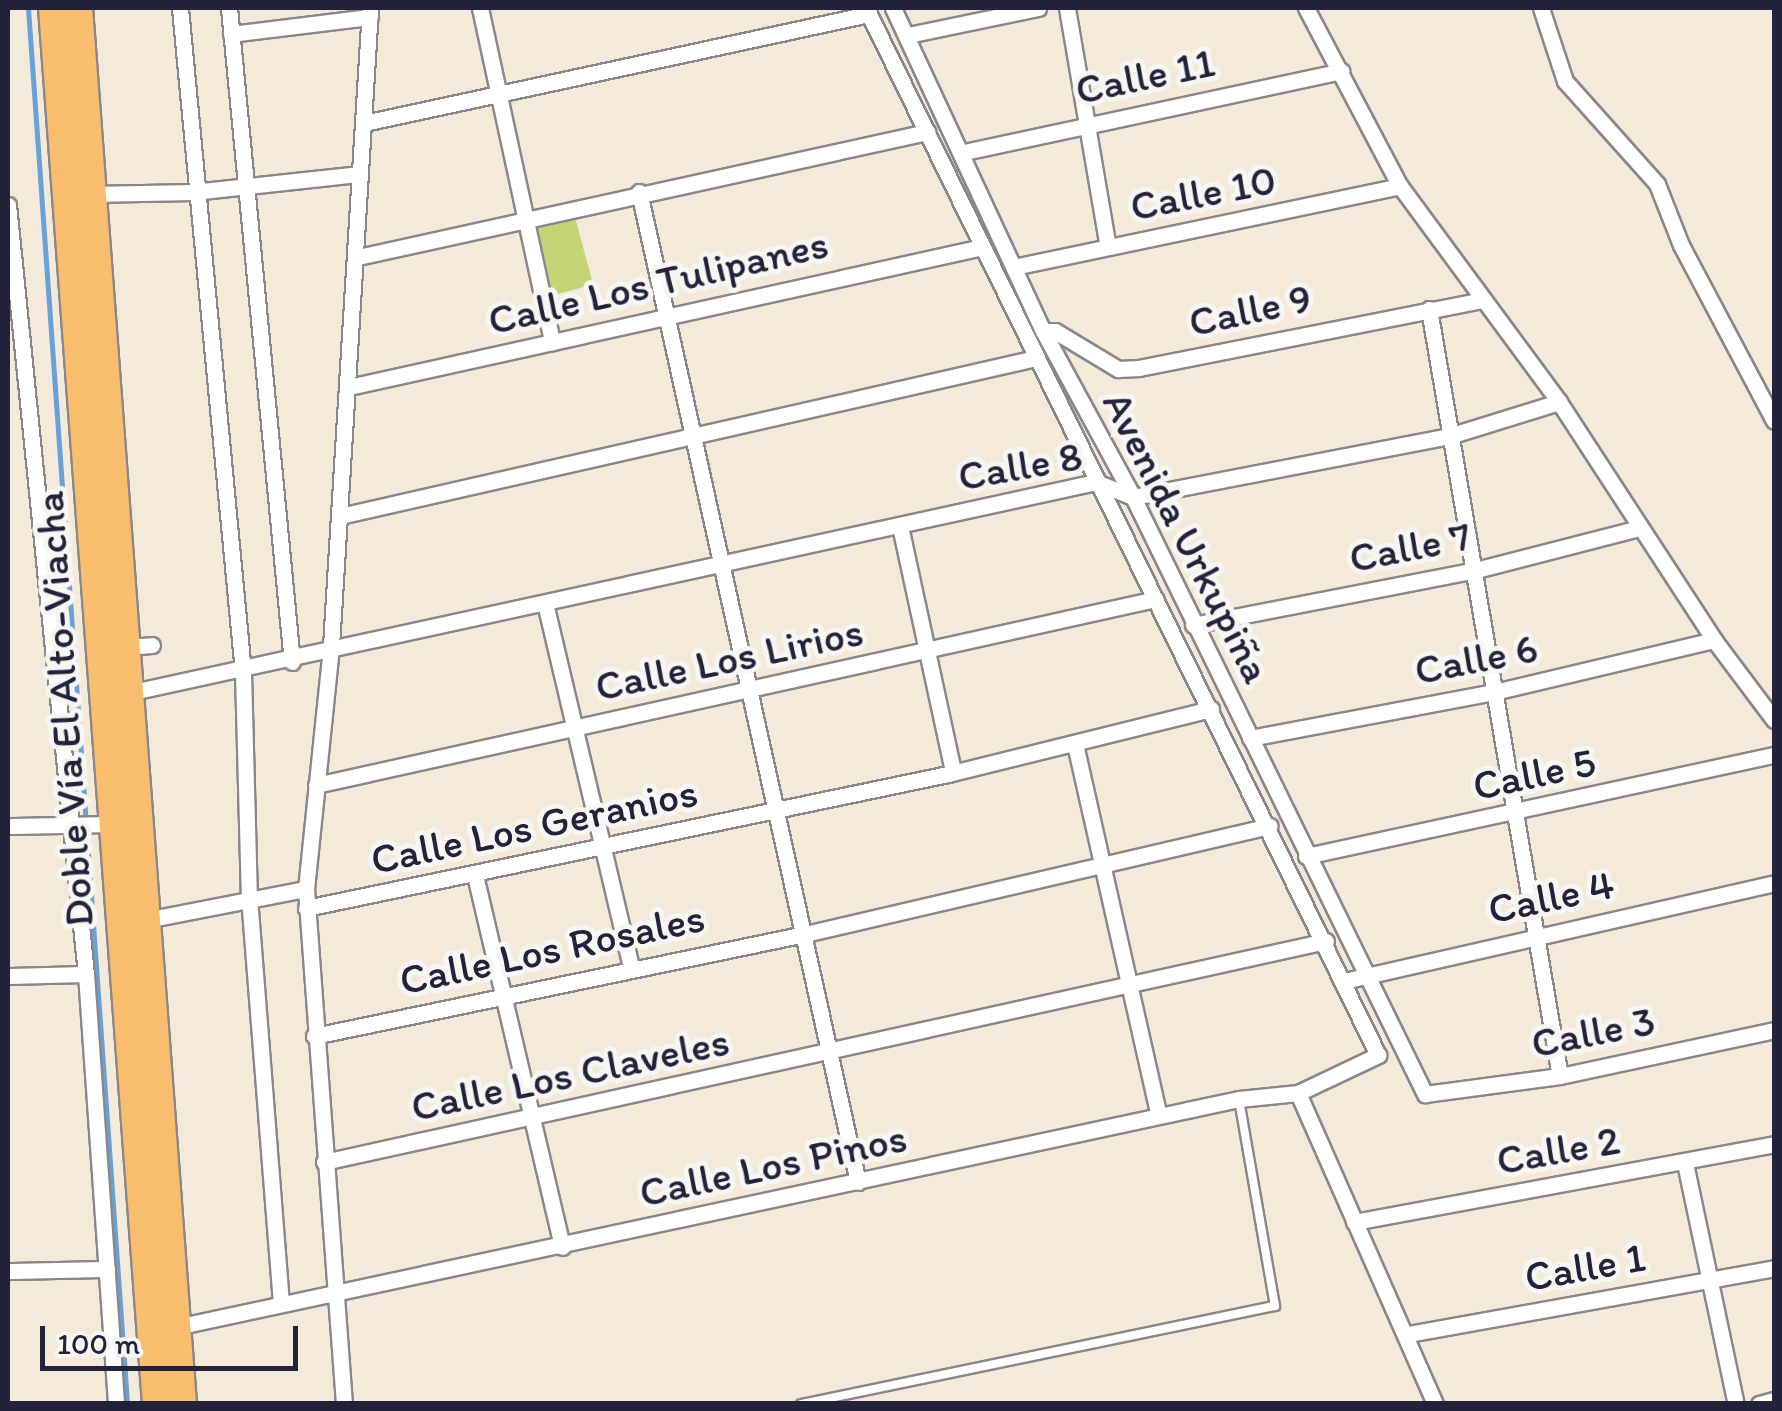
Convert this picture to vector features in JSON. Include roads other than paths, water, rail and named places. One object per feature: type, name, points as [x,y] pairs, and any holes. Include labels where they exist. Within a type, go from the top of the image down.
[{"type":"highway","name":"Doble Vía El Alto-Viacha","points":[[54,8],[94,824],[158,1404]]},
{"type":"highway","name":"Doble Vía El Alto-Viacha","points":[[77,8],[91,194],[139,646],[128,693],[182,1404]]},
{"type":"street","points":[[180,8],[193,192],[243,672],[248,897],[281,1304]]},
{"type":"street","points":[[229,8],[242,188],[292,662]]},
{"type":"street","points":[[480,8],[552,342]]},
{"type":"street","name":"Avenida Urkupiña","points":[[894,8],[1018,266],[1043,331],[1132,497],[1425,1094]]},
{"type":"street","points":[[908,35],[1038,8]]},
{"type":"street","points":[[1067,8],[1108,246]]},
{"type":"street","points":[[1306,8],[1400,186],[1559,402],[1714,640],[1774,720]]},
{"type":"street","points":[[1541,8],[1566,80],[1656,184],[1681,245],[1774,421]]},
{"type":"street","points":[[364,123],[500,96],[868,11],[1344,981]]},
{"type":"street","points":[[231,34],[370,12],[358,257],[331,646],[306,889],[324,1162],[340,1294],[344,1404]]},
{"type":"street","name":"Calle 11","points":[[964,152],[1341,71]]},
{"type":"street","points":[[358,257],[927,132]]},
{"type":"street","points":[[91,194],[193,192],[360,174]]},
{"type":"street","name":"Calle 10","points":[[1018,266],[1400,186]]},
{"type":"street","points":[[640,192],[671,314],[858,1182]]},
{"type":"street","points":[[8,205],[25,413],[94,824],[86,974],[116,1404]]},
{"type":"street","name":"Calle Los Tulipanes","points":[[349,388],[982,247]]},
{"type":"street","name":"Calle 9","points":[[1043,331],[1055,331],[1118,369],[1139,368],[1481,300]]},
{"type":"street","points":[[1429,309],[1560,1076]]},
{"type":"street","points":[[340,516],[698,438],[1036,358]]},
{"type":"street","name":"Calle 8","points":[[128,693],[292,662],[331,646],[725,565],[1096,482],[1132,497],[1448,436],[1559,402]]},
{"type":"street","points":[[8,413],[25,413]]},
{"type":"street","points":[[900,526],[954,772]]},
{"type":"street","name":"Calle 7","points":[[1193,625],[1472,571],[1639,528]]},
{"type":"street","name":"Calle Los Lirios","points":[[316,785],[1156,598]]},
{"type":"street","points":[[545,603],[631,967]]},
{"type":"street","name":"Calle 6","points":[[1250,738],[1494,692],[1714,640]]},
{"type":"street","name":"Calle Los Geranios","points":[[306,908],[777,811],[1211,709]]},
{"type":"street","points":[[1075,744],[1159,1116]]},
{"type":"street","name":"Calle 5","points":[[1306,856],[1517,815],[1774,755]]},
{"type":"street","points":[[8,826],[94,824]]},
{"type":"street","name":"Calle Los Rosales","points":[[314,1036],[631,967],[805,934],[1270,826]]},
{"type":"street","points":[[475,875],[562,1247]]},
{"type":"street","name":"Calle 4","points":[[1344,981],[1367,972],[1774,883]]},
{"type":"street","points":[[146,920],[248,897],[306,889]]},
{"type":"street","name":"Calle Los Claveles","points":[[324,1162],[1326,942]]},
{"type":"street","points":[[8,976],[86,974]]},
{"type":"street","name":"Calle Los Pinos","points":[[176,1327],[562,1247],[1239,1098],[1298,1093],[1378,1055],[1344,981]]},
{"type":"street","name":"Calle 3","points":[[1425,1094],[1560,1076],[1774,1030]]},
{"type":"street","points":[[1298,1093],[1408,1334],[1435,1404]]},
{"type":"street","name":"Calle 2","points":[[1354,1222],[1774,1144]]},
{"type":"street","points":[[1685,1163],[1706,1282],[1736,1404]]},
{"type":"street","name":"Calle 1","points":[[1408,1334],[1774,1268]]},
{"type":"street","points":[[8,1272],[107,1269]]},
{"type":"street","points":[[1759,1404],[1774,1400]]},
{"type":"lane","points":[[801,1404],[1274,1306],[1239,1098]]},
{"type":"waterway","points":[[28,8],[127,1404]]}]
